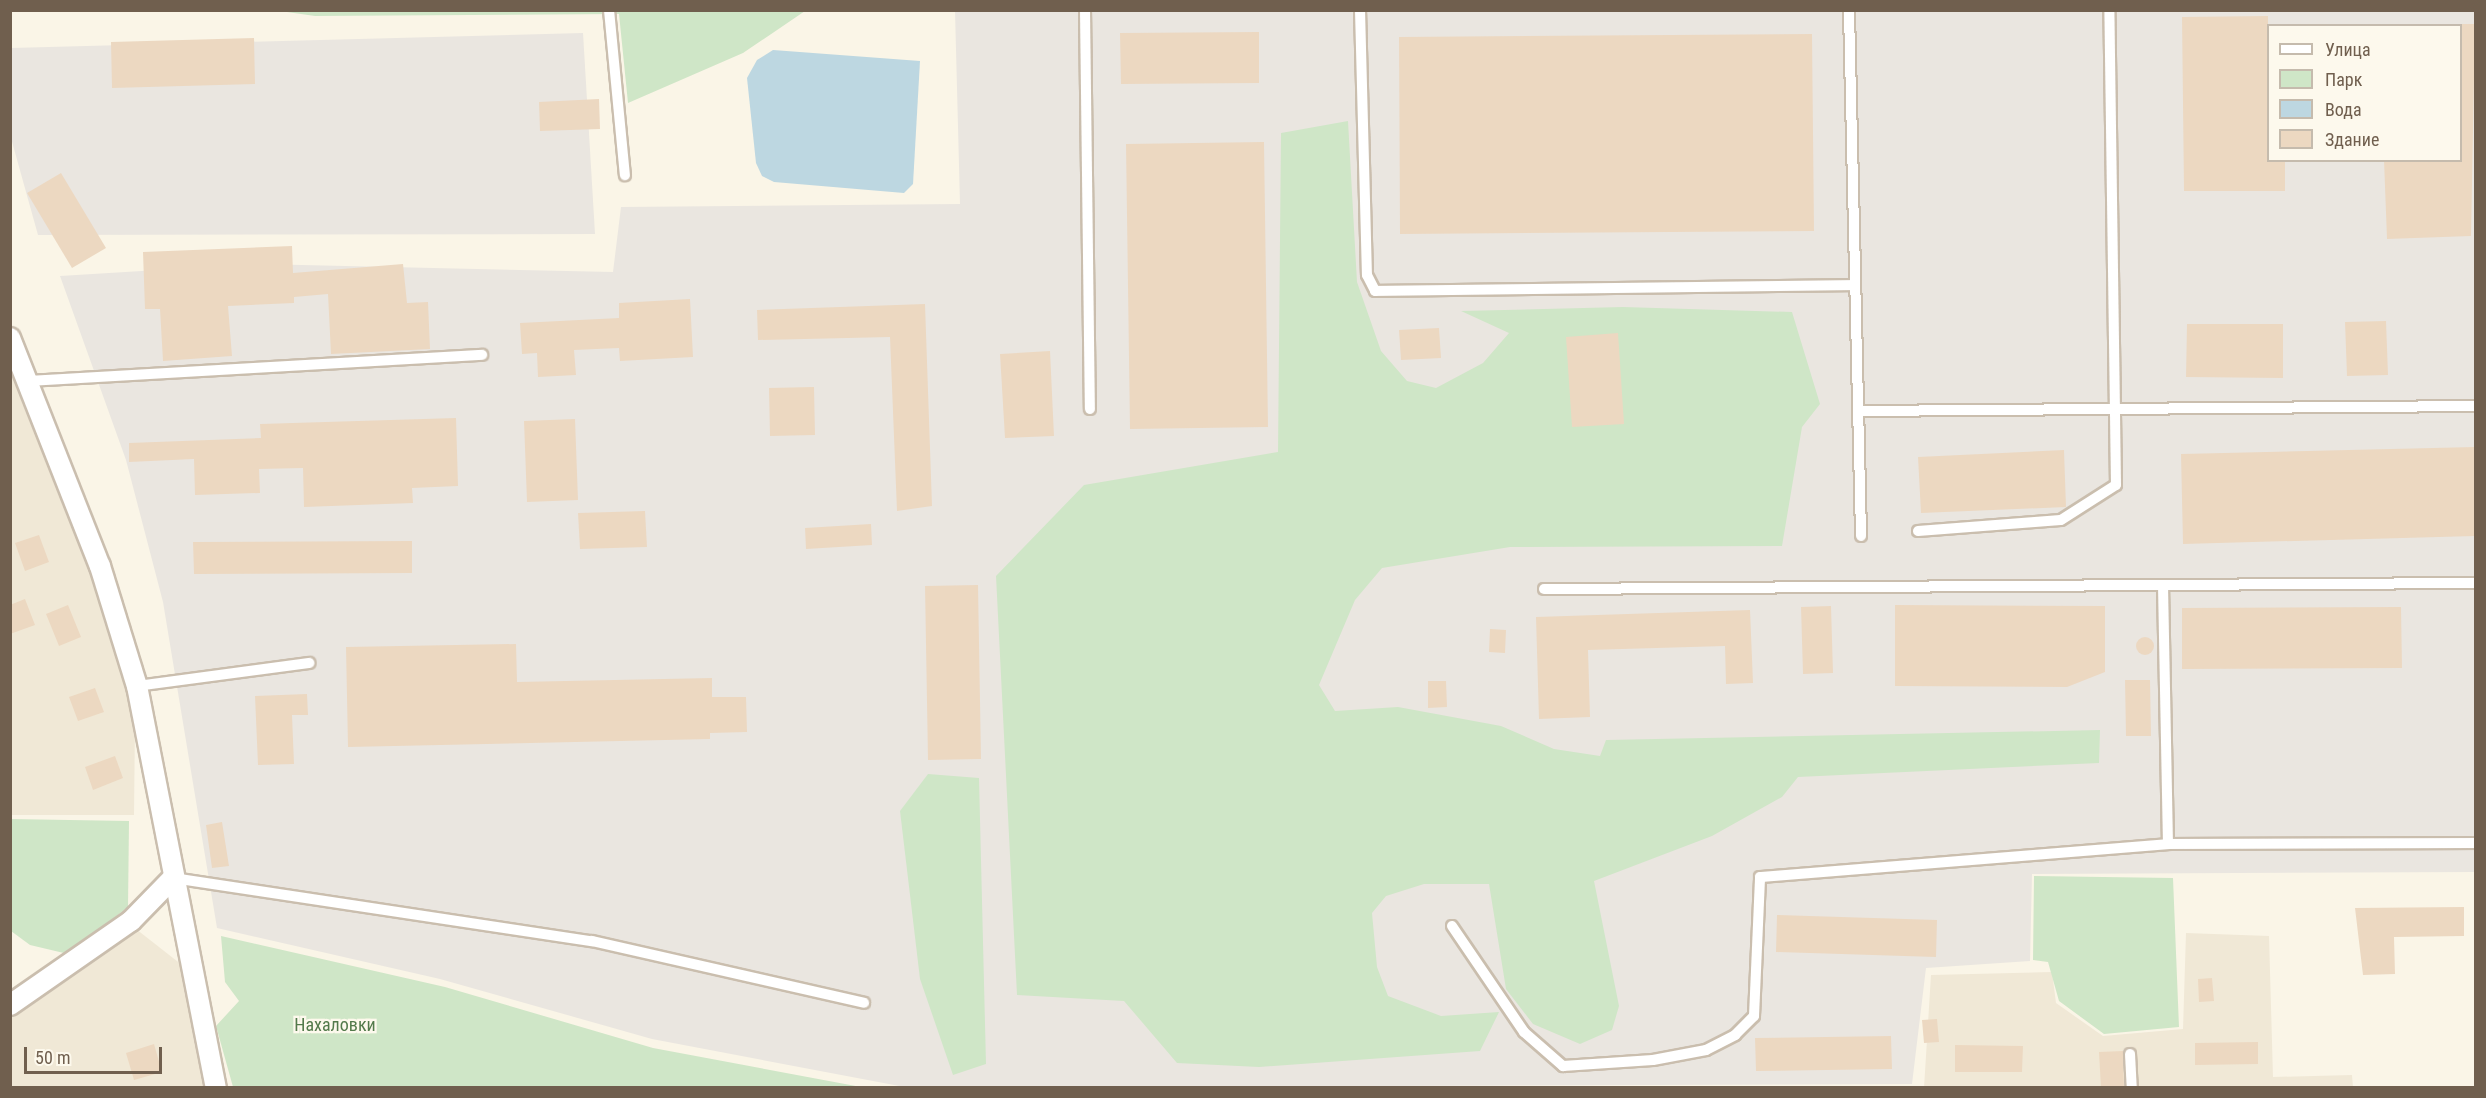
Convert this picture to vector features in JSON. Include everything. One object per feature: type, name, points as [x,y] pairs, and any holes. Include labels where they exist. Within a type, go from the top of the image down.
[{"type":"street","points":[[10,338],[29,381],[100,566],[137,686],[172,878],[216,1088]]},
{"type":"street","points":[[10,1005],[131,921],[172,878]]},
{"type":"lane","points":[[609,10],[625,175]]},
{"type":"lane","points":[[1085,10],[1090,409]]},
{"type":"lane","points":[[1360,10],[1367,275],[1375,291],[1855,285]]},
{"type":"lane","points":[[1849,10],[1861,536]]},
{"type":"lane","points":[[1918,531],[2061,520],[2116,485],[2109,10]]},
{"type":"lane","points":[[29,381],[482,355]]},
{"type":"lane","points":[[1858,411],[2475,406]]},
{"type":"lane","points":[[1544,589],[2475,583]]},
{"type":"lane","points":[[2163,585],[2168,844]]},
{"type":"lane","points":[[137,686],[309,663]]},
{"type":"lane","points":[[1452,926],[1524,1032],[1563,1066],[1653,1060],[1706,1050],[1735,1035],[1754,1016],[1760,877],[2168,844],[2475,843]]},
{"type":"lane","points":[[172,878],[592,941],[864,1003]]},
{"type":"lane","points":[[2130,1054],[2132,1088]]},
{"type":"shaded area","points":[[955,11],[2475,11],[2475,872],[2032,874],[2030,961],[1926,968],[1912,1084],[910,1088],[652,1039],[440,979],[217,928],[163,602],[126,460],[60,276],[258,264],[613,272],[621,207],[960,204]]},
{"type":"shaded area","points":[[583,33],[595,234],[38,235],[11,138],[11,48]]},
{"type":"shaded area","points":[[10,357],[91,564],[135,720],[134,815],[11,815]]},
{"type":"shaded area","points":[[136,929],[182,965],[207,1087],[11,1088],[11,1011]]},
{"type":"shaded area","points":[[2186,933],[2269,936],[2273,1077],[2352,1075],[2353,1087],[1924,1088],[1931,975],[2052,972],[2056,1003],[2103,1036],[2183,1029]]},
{"type":"green space","points":[[280,11],[805,11],[743,53],[628,103],[619,14],[315,16]]},
{"type":"green space","points":[[1348,121],[1357,282],[1381,351],[1407,381],[1436,388],[1483,363],[1509,333],[1461,311],[1623,307],[1792,312],[1820,404],[1802,427],[1782,546],[1510,547],[1382,568],[1355,600],[1319,685],[1335,711],[1398,707],[1501,726],[1554,749],[1600,756],[1606,740],[2100,730],[2099,763],[1798,777],[1782,797],[1712,836],[1594,881],[1619,1006],[1612,1030],[1580,1044],[1533,1024],[1506,989],[1489,884],[1424,884],[1386,896],[1372,913],[1377,967],[1388,996],[1441,1016],[1499,1012],[1480,1051],[1259,1067],[1177,1063],[1124,1001],[1017,995],[996,576],[1084,485],[1278,452],[1281,133]]},
{"type":"green space","points":[[928,774],[979,778],[986,1064],[953,1075],[920,979],[900,811]]},
{"type":"green space","points":[[10,819],[129,821],[128,907],[68,954],[30,945],[11,931]]},
{"type":"green space","points":[[2034,876],[2173,878],[2179,1027],[2104,1034],[2059,1001],[2048,962],[2033,960]]},
{"type":"green space","name":"Нахаловки","points":[[221,936],[445,987],[653,1048],[861,1087],[233,1087],[216,1026],[239,1001],[225,982]]},
{"type":"water","points":[[773,50],[920,61],[913,184],[904,193],[774,182],[762,176],[756,163],[747,78],[757,60]]},
{"type":"building","points":[[2268,16],[2267,162],[2285,162],[2285,191],[2184,191],[2182,17]]},
{"type":"building","points":[[2462,24],[2475,24],[2471,236],[2387,239],[2384,162],[2462,162]]},
{"type":"building","points":[[1259,32],[1259,83],[1121,84],[1120,33]]},
{"type":"building","points":[[1812,34],[1814,231],[1400,234],[1399,37]]},
{"type":"building","points":[[254,38],[255,84],[112,88],[111,42]]},
{"type":"building","points":[[599,99],[600,129],[540,131],[539,102]]},
{"type":"building","points":[[1264,142],[1268,427],[1130,429],[1126,144]]},
{"type":"building","points":[[61,173],[106,248],[72,268],[27,193]]},
{"type":"building","points":[[292,246],[293,273],[403,264],[407,303],[428,302],[430,349],[331,354],[328,294],[294,297],[294,303],[228,306],[232,356],[163,361],[160,309],[145,309],[143,252]]},
{"type":"building","points":[[690,299],[693,357],[620,361],[619,348],[574,350],[576,375],[538,377],[537,353],[522,354],[520,323],[619,318],[619,303]]},
{"type":"building","points":[[925,304],[932,506],[897,511],[890,337],[758,340],[757,310]]},
{"type":"building","points":[[2386,321],[2388,375],[2347,376],[2345,322]]},
{"type":"building","points":[[2187,324],[2283,324],[2283,378],[2186,377]]},
{"type":"building","points":[[1439,328],[1441,358],[1401,360],[1399,330]]},
{"type":"building","points":[[1618,333],[1624,424],[1572,427],[1566,337]]},
{"type":"building","points":[[1050,351],[1054,436],[1005,438],[1000,354]]},
{"type":"building","points":[[814,387],[815,435],[770,436],[769,388]]},
{"type":"building","points":[[456,418],[458,486],[412,488],[413,503],[304,507],[303,468],[259,469],[260,493],[195,495],[194,459],[129,462],[129,443],[261,438],[260,424]]},
{"type":"building","points":[[575,419],[578,500],[527,502],[524,421]]},
{"type":"building","points":[[2475,447],[2475,536],[2183,544],[2181,454]]},
{"type":"building","points":[[2064,450],[2066,507],[1921,513],[1918,457]]},
{"type":"building","points":[[645,511],[647,547],[580,549],[578,513]]},
{"type":"building","points":[[871,524],[872,545],[806,549],[805,528]]},
{"type":"building","points":[[39,535],[49,562],[25,571],[15,543]]},
{"type":"building","points":[[412,541],[412,573],[194,574],[193,542]]},
{"type":"building","points":[[978,585],[981,759],[928,760],[925,586]]},
{"type":"building","points":[[25,599],[35,625],[10,634],[10,605]]},
{"type":"building","points":[[68,605],[81,637],[59,646],[46,614]]},
{"type":"building","points":[[1895,605],[2105,606],[2105,672],[2067,687],[1895,686]]},
{"type":"building","points":[[1831,606],[1833,673],[1803,674],[1801,607]]},
{"type":"building","points":[[2401,607],[2402,668],[2182,669],[2182,608]]},
{"type":"building","points":[[1750,610],[1753,683],[1726,684],[1725,646],[1588,650],[1590,717],[1539,719],[1536,617]]},
{"type":"building","points":[[1490,629],[1506,630],[1505,653],[1489,652]]},
{"type":"building","points":[[2145,637],[2152,639],[2154,646],[2152,653],[2145,655],[2138,653],[2136,646],[2138,639]]},
{"type":"building","points":[[516,644],[517,682],[712,678],[712,697],[746,697],[747,732],[710,733],[710,739],[348,747],[346,647]]},
{"type":"building","points":[[2125,680],[2150,680],[2151,736],[2126,736]]},
{"type":"building","points":[[1428,681],[1446,681],[1447,707],[1428,708]]},
{"type":"building","points":[[95,688],[104,712],[78,721],[69,697]]},
{"type":"building","points":[[307,694],[308,715],[292,715],[294,764],[258,765],[255,696]]},
{"type":"building","points":[[115,756],[123,778],[93,790],[85,767]]},
{"type":"building","points":[[222,822],[229,866],[212,868],[206,825]]},
{"type":"building","points":[[2464,907],[2464,936],[2394,937],[2395,974],[2363,975],[2355,908]]},
{"type":"building","points":[[1777,915],[1937,920],[1936,957],[1776,952]]},
{"type":"building","points":[[2212,978],[2214,1001],[2199,1002],[2198,979]]},
{"type":"building","points":[[1937,1019],[1939,1042],[1924,1043],[1922,1020]]},
{"type":"building","points":[[1891,1036],[1892,1069],[1756,1071],[1755,1038]]},
{"type":"building","points":[[2258,1042],[2258,1064],[2195,1065],[2195,1043]]},
{"type":"building","points":[[154,1044],[162,1072],[134,1080],[126,1053]]},
{"type":"building","points":[[1955,1045],[2023,1046],[2022,1072],[1955,1072]]},
{"type":"building","points":[[2123,1051],[2124,1088],[2101,1088],[2099,1052]]}]
